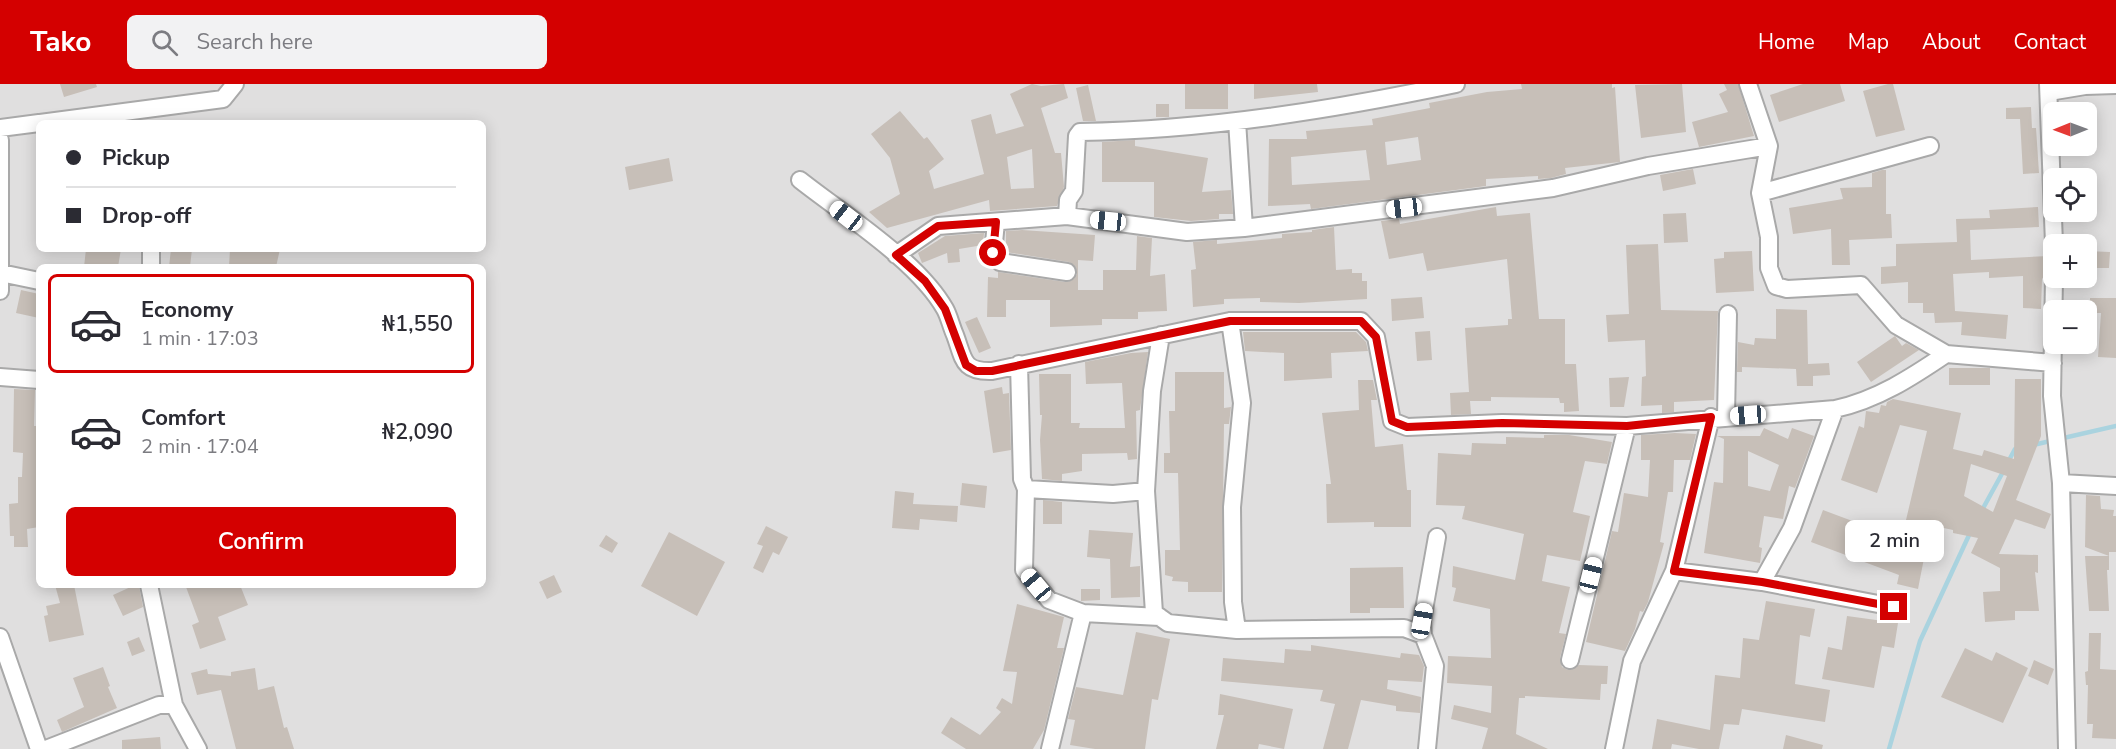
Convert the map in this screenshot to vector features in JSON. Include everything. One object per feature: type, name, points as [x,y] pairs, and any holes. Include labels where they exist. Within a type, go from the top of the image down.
[{"type":"street","points":[[87,120],[151,116],[223,99],[235,84]]},
{"type":"street","points":[[1067,216],[1068,200],[1074,191],[1077,136],[1080,132],[1154,129],[1237,121],[1391,98],[1456,84]]},
{"type":"street","points":[[1748,84],[1769,146],[1760,192],[1769,237],[1770,268],[1776,286],[1787,288],[1861,285],[1896,325],[1946,354],[2053,363]]},
{"type":"street","points":[[2054,234],[2048,88],[2116,85]]},
{"type":"street","points":[[1237,121],[1244,228]]},
{"type":"street","points":[[0,128],[36,123]]},
{"type":"street","points":[[0,140],[0,291]]},
{"type":"street","points":[[896,255],[938,226],[1067,216],[1187,232],[1244,228],[1552,188],[1648,166],[1769,146]]},
{"type":"street","points":[[1760,192],[1930,146]]},
{"type":"street","points":[[800,180],[896,255],[925,281],[945,309],[966,365],[976,371],[992,371],[1230,321],[1361,321],[1376,337],[1392,421],[1407,427],[1502,423],[1627,426],[1835,409],[1862,403],[1914,376],[1946,354]]},
{"type":"street","points":[[996,222],[993,253],[1000,262],[1067,272]]},
{"type":"street","points":[[1,273],[36,280]]},
{"type":"street","points":[[2054,288],[2053,407],[2061,483],[2067,749]]},
{"type":"street","points":[[1614,749],[1632,661],[1674,571],[1718,417],[1728,314]]},
{"type":"street","points":[[1230,321],[1242,404],[1232,507],[1233,602],[1237,630]]},
{"type":"street","points":[[1161,335],[1152,391],[1146,491],[1154,613],[1168,623],[1237,630],[1404,628],[1423,636]]},
{"type":"street","points":[[1019,364],[1022,479],[1026,489],[1024,570],[1048,600],[1083,613],[1160,617]]},
{"type":"street","points":[[0,377],[36,380]]},
{"type":"street","points":[[1762,582],[1792,528],[1835,409]]},
{"type":"street","points":[[1570,660],[1627,426]]},
{"type":"street","points":[[2061,483],[2116,486]]},
{"type":"street","points":[[1026,489],[1113,494],[1146,491]]},
{"type":"street","points":[[1427,749],[1436,666],[1423,636],[1422,621],[1437,537]]},
{"type":"street","points":[[1674,571],[1762,582],[1894,607]]},
{"type":"street","points":[[150,588],[174,705],[198,749]]},
{"type":"street","points":[[1050,749],[1083,613]]},
{"type":"street","points":[[0,637],[39,749]]},
{"type":"street","points":[[46,749],[159,705],[174,705]]},
{"type":"shaded area","points":[[0,84],[2116,84],[2116,749],[0,749]]},
{"type":"building","points":[[60,84],[96,84],[97,87],[64,97]]},
{"type":"building","points":[[1032,84],[1041,86],[1064,84],[1068,98],[1041,108],[1055,153],[1061,153],[1064,187],[1057,206],[990,211],[989,200],[887,228],[869,212],[900,194],[890,158],[871,134],[900,111],[924,139],[927,137],[944,159],[929,171],[934,189],[984,174],[971,120],[991,114],[996,134],[1024,126],[1010,94]],"holes":[[[1032,149],[1034,188],[1011,189],[1007,157]]]},
{"type":"building","points":[[1185,84],[1228,84],[1228,109],[1185,109]]},
{"type":"building","points":[[1254,84],[1317,84],[1318,92],[1254,99]]},
{"type":"building","points":[[1521,84],[1612,84],[1612,88],[1615,87],[1620,162],[1565,168],[1566,174],[1551,178],[1538,179],[1538,176],[1486,179],[1486,186],[1311,209],[1310,204],[1268,206],[1269,139],[1307,139],[1306,131],[1373,125],[1372,119],[1430,108],[1429,103],[1487,92],[1522,89]],"holes":[[[1418,137],[1421,160],[1387,165],[1385,142]],[[1366,150],[1370,180],[1292,185],[1291,157]]]},
{"type":"building","points":[[1682,84],[1686,132],[1641,138],[1635,85]]},
{"type":"building","points":[[1724,84],[1738,84],[1754,136],[1699,147],[1692,122],[1728,112],[1719,94],[1727,90]]},
{"type":"building","points":[[1803,84],[1840,84],[1845,101],[1779,122],[1770,95]]},
{"type":"building","points":[[1893,84],[1905,130],[1876,137],[1863,91]]},
{"type":"building","points":[[1088,85],[1096,121],[1083,121],[1076,88]]},
{"type":"building","points":[[1156,104],[1169,104],[1169,117],[1156,117]]},
{"type":"building","points":[[2031,107],[2032,128],[2036,128],[2039,173],[2023,174],[2020,119],[2006,119],[2006,108]]},
{"type":"building","points":[[1135,140],[1135,146],[1208,158],[1202,192],[1231,190],[1233,214],[1219,214],[1219,219],[1191,221],[1154,217],[1154,182],[1102,182],[1102,142]]},
{"type":"building","points":[[669,158],[673,181],[629,190],[625,167]]},
{"type":"building","points":[[1693,169],[1696,184],[1663,191],[1660,175]]},
{"type":"building","points":[[1886,170],[1886,214],[1891,214],[1892,238],[1849,240],[1850,265],[1832,265],[1831,229],[1793,234],[1789,208],[1843,199],[1840,188],[1872,187],[1872,173]]},
{"type":"building","points":[[1496,207],[1497,216],[1530,213],[1539,319],[1565,319],[1565,364],[1576,364],[1579,411],[1564,412],[1564,403],[1560,403],[1559,398],[1491,397],[1491,401],[1470,401],[1471,414],[1451,415],[1450,393],[1469,392],[1465,328],[1508,325],[1508,319],[1512,319],[1507,259],[1427,271],[1423,253],[1389,259],[1381,221],[1399,219],[1400,224]]},
{"type":"building","points":[[2038,207],[2039,227],[1970,230],[1971,260],[2043,256],[2041,309],[2023,308],[2023,276],[1989,278],[1989,272],[1953,274],[1955,311],[2008,315],[2006,339],[1961,335],[1962,322],[1935,323],[1934,313],[1923,313],[1923,303],[1908,303],[1908,282],[1881,284],[1881,267],[1896,266],[1896,244],[1957,242],[1956,219],[1990,218],[1989,210]]},
{"type":"building","points":[[1686,213],[1688,242],[1664,243],[1663,214]]},
{"type":"building","points":[[1334,227],[1336,270],[1352,269],[1352,273],[1362,273],[1362,281],[1367,281],[1367,299],[1299,303],[1260,302],[1260,298],[1224,299],[1224,304],[1193,307],[1191,270],[1196,269],[1193,242],[1217,240],[1217,244],[1282,238],[1282,234],[1312,232],[1312,230]]},
{"type":"building","points":[[1006,231],[1095,235],[1093,261],[1078,260],[1078,290],[1103,290],[1103,270],[1136,270],[1137,236],[1152,238],[1150,276],[1165,274],[1167,311],[1138,312],[1138,319],[1102,319],[1102,325],[1050,327],[1050,300],[1006,300],[1006,317],[987,317],[988,277],[998,278],[998,272],[1065,282],[1071,281],[1077,274],[1076,268],[1069,262],[1006,252]]},
{"type":"building","points":[[984,233],[983,245],[959,249],[960,262],[948,263],[947,253],[922,263],[918,253],[945,236]]},
{"type":"building","points":[[1658,244],[1661,310],[1718,311],[1714,400],[1674,402],[1674,412],[1662,413],[1662,405],[1641,406],[1642,377],[1646,376],[1645,340],[1608,342],[1606,315],[1629,314],[1626,245]]},
{"type":"building","points":[[1752,251],[1754,291],[1716,293],[1714,259],[1724,258],[1724,252]]},
{"type":"building","points":[[2097,251],[2110,252],[2109,268],[2097,268]]},
{"type":"building","points":[[86,252],[120,252],[118,264],[84,264]]},
{"type":"building","points":[[171,252],[192,252],[190,264],[169,264]]},
{"type":"building","points":[[230,252],[279,252],[277,264],[229,264]]},
{"type":"building","points":[[21,290],[36,293],[36,317],[16,313]]},
{"type":"building","points":[[1422,297],[1424,318],[1392,321],[1391,299]]},
{"type":"building","points":[[2090,298],[2116,298],[2116,358],[2098,357],[2101,313],[2097,313],[2097,300],[2090,300]]},
{"type":"building","points":[[1776,309],[1807,310],[1808,364],[1829,363],[1830,375],[1813,376],[1813,386],[1797,386],[1796,369],[1742,367],[1742,372],[1737,372],[1738,342],[1754,345],[1755,338],[1776,339]]},
{"type":"building","points":[[977,317],[991,348],[979,353],[965,322]]},
{"type":"building","points":[[1430,331],[1432,360],[1417,361],[1415,332]]},
{"type":"building","points":[[1243,332],[1356,332],[1366,342],[1368,351],[1331,353],[1332,378],[1284,381],[1284,353],[1245,351]]},
{"type":"building","points":[[1895,336],[1902,346],[1906,343],[1919,350],[1871,382],[1857,362]]},
{"type":"building","points":[[1148,352],[1140,410],[1136,411],[1137,459],[1128,460],[1127,453],[1082,454],[1082,471],[1062,474],[1062,481],[1042,479],[1040,440],[1042,415],[1040,415],[1039,374],[1071,374],[1071,423],[1080,423],[1079,428],[1125,428],[1122,383],[1086,384],[1085,362]]},
{"type":"building","points":[[1949,368],[1990,368],[1990,385],[1949,385]]},
{"type":"building","points":[[1175,372],[1224,372],[1224,408],[1231,407],[1229,424],[1224,424],[1222,592],[1188,592],[1188,582],[1172,581],[1173,577],[1165,575],[1165,550],[1180,550],[1178,473],[1164,473],[1164,453],[1170,453],[1169,411],[1175,411]]},
{"type":"building","points":[[1629,377],[1624,407],[1610,407],[1609,378]]},
{"type":"building","points":[[2015,379],[2041,379],[2041,436],[2016,500],[2051,514],[2045,529],[2015,519],[1999,554],[2038,555],[2038,573],[2035,572],[2039,611],[2015,611],[2015,620],[1985,622],[1983,592],[2000,591],[2000,568],[1971,553],[1978,538],[1906,520],[1927,431],[1900,425],[1877,493],[1841,480],[1859,426],[1864,428],[1866,411],[1879,413],[1881,405],[1886,406],[1887,402],[1893,399],[1961,413],[1953,449],[1982,456],[1984,450],[2014,459]],"holes":[[[1971,464],[2007,476],[1993,512],[1964,496]]]},
{"type":"building","points":[[1358,380],[1373,380],[1377,400],[1371,400],[1375,447],[1403,444],[1407,490],[1411,490],[1411,527],[1374,527],[1374,522],[1327,523],[1326,484],[1331,484],[1322,413],[1359,410]]},
{"type":"building","points":[[1002,387],[1003,394],[1009,393],[1011,450],[993,453],[984,391]]},
{"type":"building","points":[[14,389],[35,390],[36,528],[27,529],[28,547],[14,547],[14,536],[10,536],[9,504],[18,503],[18,477],[22,477],[23,453],[13,452]]},
{"type":"building","points":[[1764,428],[1788,439],[1792,428],[1814,436],[1795,488],[1789,486],[1783,519],[1764,516],[1759,547],[1762,548],[1760,563],[1704,553],[1714,482],[1723,483],[1724,439],[1717,436],[1760,436]],"holes":[[[1748,451],[1779,465],[1770,491],[1748,486]]]},
{"type":"building","points":[[1696,434],[1690,460],[1674,460],[1673,492],[1668,492],[1660,542],[1664,543],[1648,602],[1643,612],[1640,611],[1625,651],[1586,642],[1612,531],[1618,532],[1624,493],[1648,497],[1650,460],[1641,460],[1641,435]]},
{"type":"building","points":[[1544,435],[1569,435],[1612,442],[1607,464],[1585,461],[1573,512],[1590,516],[1580,561],[1547,555],[1542,581],[1570,587],[1559,633],[1566,634],[1560,658],[1562,667],[1568,670],[1579,665],[1608,666],[1607,684],[1601,684],[1600,700],[1525,696],[1525,698],[1519,698],[1516,734],[1548,749],[1482,749],[1488,728],[1451,719],[1454,705],[1491,713],[1492,686],[1447,683],[1448,656],[1491,658],[1490,609],[1453,601],[1456,588],[1452,587],[1453,566],[1515,580],[1524,534],[1462,519],[1465,506],[1436,505],[1438,453],[1471,455],[1472,443],[1506,444],[1506,437],[1544,438]]},
{"type":"building","points":[[962,483],[987,486],[985,508],[960,505]]},
{"type":"building","points":[[895,491],[914,493],[913,504],[958,506],[957,522],[920,519],[919,530],[892,528]]},
{"type":"building","points":[[2086,495],[2100,496],[2101,509],[2114,510],[2116,552],[2109,552],[2109,556],[2085,547]]},
{"type":"building","points":[[1043,500],[1062,502],[1062,524],[1043,524]]},
{"type":"building","points":[[1823,510],[1871,528],[1873,522],[1901,530],[1897,542],[1926,548],[1918,589],[1897,584],[1899,575],[1811,542]]},
{"type":"building","points":[[766,526],[788,537],[779,555],[773,552],[763,573],[753,568],[763,546],[757,544]]},
{"type":"building","points":[[1089,530],[1133,533],[1130,567],[1140,566],[1140,597],[1111,598],[1110,559],[1087,557]]},
{"type":"building","points":[[669,532],[725,562],[697,616],[641,586]]},
{"type":"building","points":[[606,535],[618,543],[612,553],[599,546]]},
{"type":"building","points":[[2085,556],[2109,556],[2109,570],[2107,570],[2109,611],[2089,611]]},
{"type":"building","points":[[1403,567],[1404,608],[1370,608],[1370,613],[1350,613],[1350,568]]},
{"type":"building","points":[[554,575],[562,592],[547,599],[539,582]]},
{"type":"building","points":[[56,588],[75,588],[84,635],[49,642],[44,616],[48,615],[46,606],[60,603]]},
{"type":"building","points":[[128,588],[139,588],[143,607],[123,616],[113,595]]},
{"type":"building","points":[[186,588],[241,588],[248,605],[218,617],[226,640],[200,649],[192,625],[199,622]]},
{"type":"building","points":[[1081,589],[1100,589],[1100,600],[1081,601]]},
{"type":"building","points":[[1766,601],[1815,609],[1810,637],[1800,635],[1795,684],[1830,690],[1825,722],[1742,709],[1739,725],[1724,724],[1719,749],[1699,749],[1672,744],[1671,749],[1652,749],[1657,719],[1710,730],[1715,675],[1740,678],[1743,638],[1759,640]]},
{"type":"building","points":[[1017,604],[1064,617],[1057,648],[1064,648],[1044,730],[1033,749],[966,749],[941,733],[951,717],[980,735],[1001,712],[996,708],[1002,698],[1012,704],[1017,672],[1003,671]]},
{"type":"building","points":[[1847,616],[1898,623],[1894,648],[1882,646],[1874,688],[1822,679],[1828,647],[1842,650]]},
{"type":"building","points":[[1136,632],[1170,639],[1158,700],[1152,699],[1145,749],[1095,749],[1070,745],[1075,720],[1068,719],[1076,687],[1123,695]]},
{"type":"building","points":[[2089,633],[2101,633],[2100,669],[2116,670],[2116,739],[2092,738],[2093,724],[2087,724],[2088,685],[2086,685],[2085,672],[2088,671]]},
{"type":"building","points":[[139,637],[145,651],[132,656],[127,642]]},
{"type":"building","points":[[1311,645],[1400,658],[1401,653],[1419,655],[1424,666],[1422,682],[1388,680],[1387,689],[1421,697],[1420,713],[1396,711],[1396,706],[1361,700],[1348,749],[1323,749],[1335,704],[1320,701],[1323,690],[1221,681],[1223,658],[1284,663],[1285,649],[1311,651]]},
{"type":"building","points":[[1965,648],[1992,661],[1996,652],[2028,668],[2003,723],[1941,697]]},
{"type":"building","points":[[2034,660],[2054,669],[2048,685],[2028,676]]},
{"type":"building","points":[[103,667],[117,708],[62,732],[57,720],[84,707],[73,678]]},
{"type":"building","points":[[255,668],[258,690],[274,686],[284,728],[287,727],[294,749],[236,749],[221,690],[197,695],[191,673],[207,669],[208,674],[231,676],[231,672]]},
{"type":"building","points":[[1220,694],[1293,709],[1284,749],[1259,744],[1258,749],[1216,749],[1224,715],[1218,715]]},
{"type":"building","points":[[1786,735],[1823,745],[1822,749],[1783,749]]},
{"type":"building","points":[[160,737],[161,749],[122,749],[122,740]]},
{"type":"waterway","points":[[2033,445],[2116,426]]},
{"type":"waterway","points":[[2008,462],[2015,449],[2019,448]]},
{"type":"waterway","points":[[1981,512],[2004,470]]},
{"type":"waterway","points":[[1889,749],[1920,641],[1970,533]]},
{"type":"route","points":[[993,253],[996,222],[938,226],[896,255],[925,281],[945,309],[966,365],[976,371],[992,371],[1230,321],[1361,321],[1376,337],[1392,421],[1407,427],[1502,423],[1627,426],[1711,417],[1674,571],[1762,582],[1894,607]]}]
